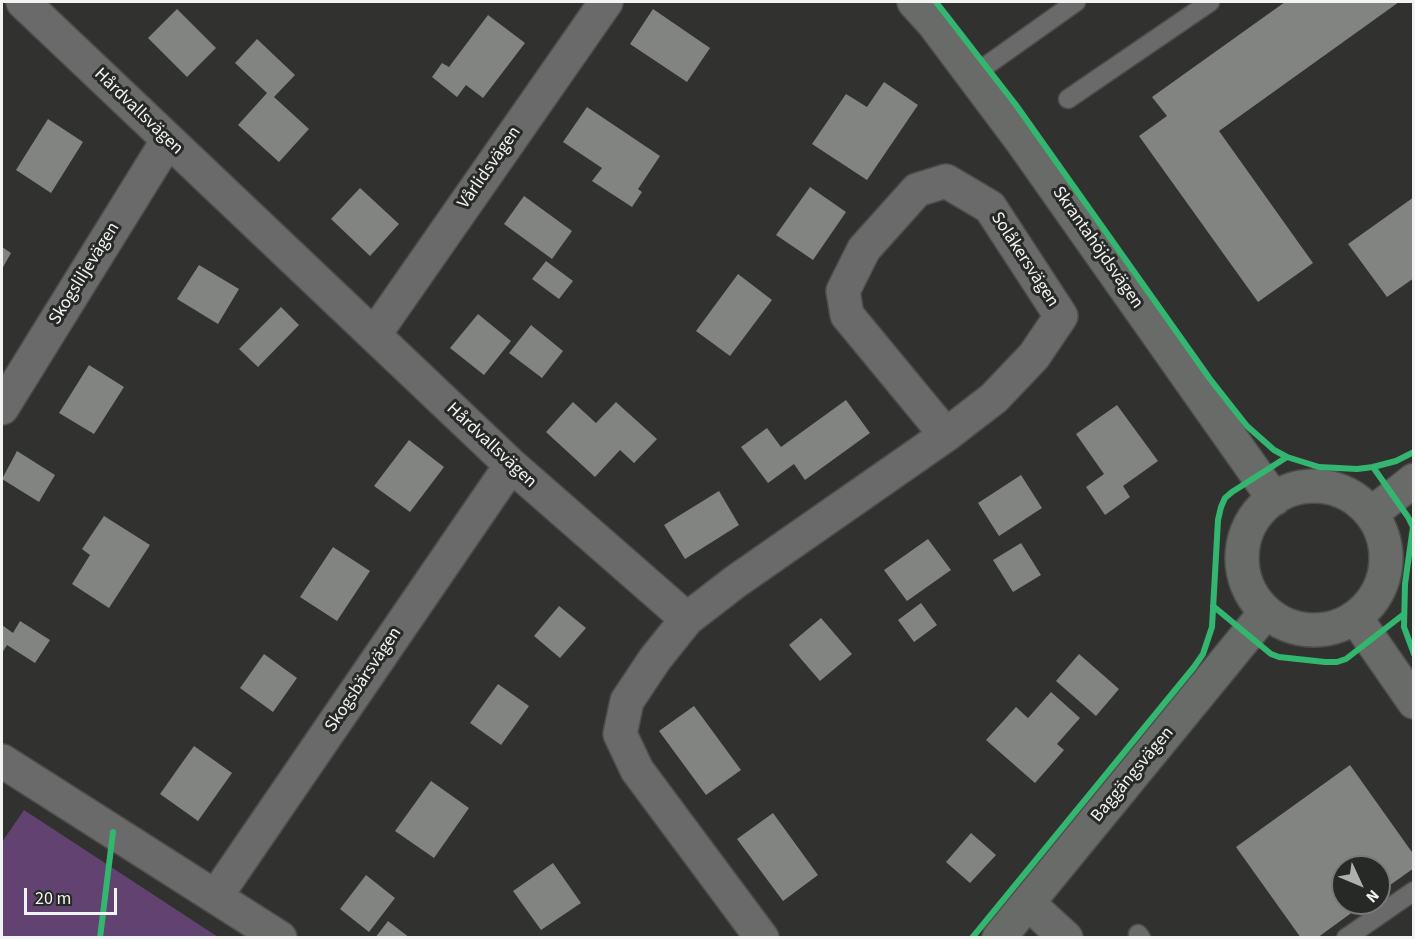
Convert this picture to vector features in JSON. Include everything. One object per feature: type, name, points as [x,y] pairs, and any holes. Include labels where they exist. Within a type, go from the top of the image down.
[{"type":"street","name":"Hårdvallsvägen","points":[[23,2],[511,465],[687,619]]},
{"type":"street","name":"Vårlidsvägen","points":[[374,335],[606,2]]},
{"type":"street","name":"Skrantahöjdsvägen","points":[[914,2],[934,24],[1022,140],[1274,499]]},
{"type":"street","name":"Skogsliljevägen","points":[[2,408],[168,140]]},
{"type":"street","name":"Solåkersvägen","points":[[687,619],[735,582],[946,435],[994,398],[1035,356],[1061,316],[990,207],[946,181],[917,190],[864,249],[843,291],[848,315],[946,435]]},
{"type":"street","name":"Skogsbärsvägen","points":[[216,896],[511,465]]},
{"type":"street","points":[[1371,514],[1413,480]]},
{"type":"street","points":[[1319,487],[1337,490],[1353,498],[1371,514],[1383,540],[1385,569],[1375,596],[1355,617],[1335,627],[1312,630],[1290,626],[1266,612],[1253,598],[1242,562],[1242,550],[1256,516],[1274,499],[1295,489],[1319,487]]},
{"type":"street","name":"Baggängsvägen","points":[[999,938],[1266,612]]},
{"type":"street","points":[[1355,617],[1413,702]]},
{"type":"street","points":[[687,619],[654,659],[627,701],[620,734],[637,770],[762,938]]},
{"type":"street","points":[[2,761],[280,938]]},
{"type":"street","points":[[1028,903],[1066,938]]},
{"type":"lane","points":[[973,75],[1076,2]]},
{"type":"lane","points":[[1068,99],[1210,2]]},
{"type":"lane","points":[[1346,938],[1413,891]]},
{"type":"shaded area","points":[[24,810],[218,937],[2,937],[2,842]]},
{"type":"building","points":[[1285,2],[1399,2],[1219,131],[1313,263],[1258,302],[1139,136],[1167,116],[1152,97]]},
{"type":"building","points":[[177,9],[216,48],[187,77],[148,38]]},
{"type":"building","points":[[653,9],[710,48],[687,82],[630,44]]},
{"type":"building","points":[[488,15],[525,43],[483,98],[466,85],[457,97],[432,77],[442,63],[449,67]]},
{"type":"building","points":[[257,39],[295,75],[274,97],[309,129],[279,162],[238,125],[267,93],[235,63]]},
{"type":"building","points":[[884,82],[918,105],[867,180],[812,144],[846,94],[867,107]]},
{"type":"building","points":[[587,107],[660,156],[638,189],[642,192],[632,207],[592,181],[602,168],[563,142]]},
{"type":"building","points":[[48,119],[83,142],[51,193],[16,170]]},
{"type":"building","points":[[810,187],[846,212],[813,260],[776,235]]},
{"type":"building","points":[[360,188],[399,224],[370,256],[331,219]]},
{"type":"building","points":[[524,196],[572,231],[552,259],[504,224]]},
{"type":"building","points":[[1414,197],[1414,278],[1387,297],[1348,244]]},
{"type":"building","points":[[2,247],[11,253],[2,269]]},
{"type":"building","points":[[546,261],[573,281],[559,299],[532,279]]},
{"type":"building","points":[[199,265],[239,289],[218,324],[177,299]]},
{"type":"building","points":[[738,274],[772,300],[730,356],[696,331]]},
{"type":"building","points":[[281,307],[299,325],[258,367],[239,349]]},
{"type":"building","points":[[478,314],[511,341],[484,375],[450,348]]},
{"type":"building","points":[[531,325],[563,351],[542,378],[509,353]]},
{"type":"building","points":[[89,365],[124,387],[94,434],[59,413]]},
{"type":"building","points":[[846,400],[870,433],[805,480],[794,464],[768,483],[741,447],[767,428],[781,447]]},
{"type":"building","points":[[573,402],[596,423],[616,402],[657,439],[634,463],[620,450],[595,477],[546,432]]},
{"type":"building","points":[[1117,405],[1158,461],[1123,486],[1130,497],[1105,515],[1086,487],[1104,474],[1076,434]]},
{"type":"building","points":[[409,440],[444,467],[410,512],[374,486]]},
{"type":"building","points":[[17,451],[55,475],[39,502],[2,479]]},
{"type":"building","points":[[1021,475],[1042,508],[999,536],[978,503]]},
{"type":"building","points":[[719,491],[739,525],[685,559],[664,525]]},
{"type":"building","points":[[104,516],[150,545],[109,608],[72,584],[90,555],[82,549]]},
{"type":"building","points":[[928,539],[951,570],[907,601],[884,570]]},
{"type":"building","points":[[1021,543],[1041,575],[1013,592],[993,560]]},
{"type":"building","points":[[333,547],[370,571],[337,621],[300,597]]},
{"type":"building","points":[[921,603],[937,625],[914,642],[898,620]]},
{"type":"building","points":[[559,606],[586,628],[560,658],[534,636]]},
{"type":"building","points":[[821,618],[852,654],[820,681],[789,645]]},
{"type":"building","points":[[20,621],[50,640],[35,663],[7,645],[2,653],[2,625],[13,633]]},
{"type":"building","points":[[264,654],[297,678],[273,712],[240,688]]},
{"type":"building","points":[[1079,654],[1119,689],[1096,716],[1056,681]]},
{"type":"building","points":[[498,684],[529,706],[501,745],[470,723]]},
{"type":"building","points":[[1051,692],[1080,718],[1057,744],[1064,750],[1035,783],[986,740],[1016,707],[1028,718]]},
{"type":"building","points":[[694,706],[741,770],[706,795],[659,731]]},
{"type":"building","points":[[194,746],[232,773],[198,821],[160,794]]},
{"type":"building","points":[[1350,765],[1414,855],[1414,868],[1391,884],[1391,855],[1331,855],[1331,915],[1349,915],[1317,938],[1301,938],[1236,847]]},
{"type":"building","points":[[431,781],[469,808],[434,858],[395,831]]},
{"type":"building","points":[[773,813],[818,875],[783,901],[737,839]]},
{"type":"building","points":[[971,833],[996,855],[970,883],[946,862]]},
{"type":"building","points":[[553,863],[581,903],[541,930],[513,891]]},
{"type":"building","points":[[366,875],[395,898],[369,932],[340,909]]},
{"type":"building","points":[[388,921],[410,938],[375,938]]},
{"type":"cycle path","points":[[936,2],[1016,105],[1210,379],[1247,426],[1274,450],[1287,457],[1319,467],[1357,469],[1373,467],[1396,461],[1414,452]]},
{"type":"cycle path","points":[[972,938],[1203,654],[1212,627],[1218,520],[1221,507],[1225,498],[1232,492],[1287,457]]},
{"type":"cycle path","points":[[1373,467],[1413,527],[1405,584],[1404,627],[1414,654]]},
{"type":"cycle path","points":[[1213,606],[1271,654],[1325,662],[1346,659],[1404,614]]},
{"type":"cycle path","points":[[100,938],[113,832]]}]
